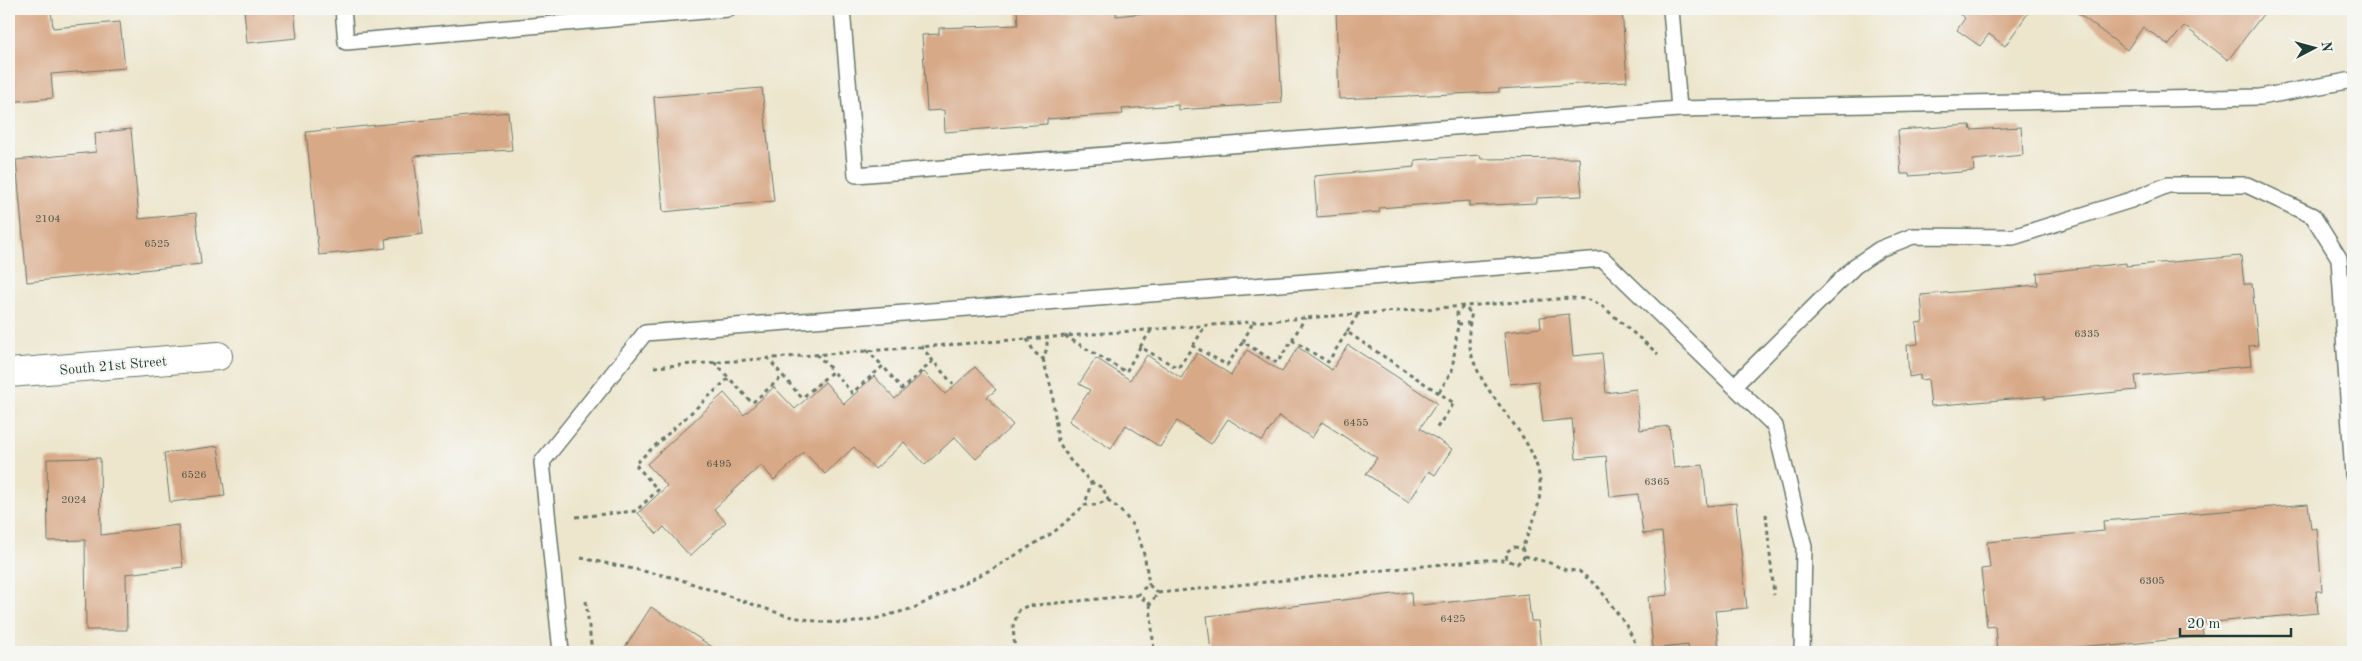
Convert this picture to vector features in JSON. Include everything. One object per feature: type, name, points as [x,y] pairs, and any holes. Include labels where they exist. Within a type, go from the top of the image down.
[{"type":"street","name":"South 21st Street","points":[[9,373],[218,356]]},
{"type":"lane","points":[[343,9],[346,42],[728,9]]},
{"type":"lane","points":[[842,9],[856,175],[1679,109],[2260,97],[2353,80]]},
{"type":"lane","points":[[1671,9],[1679,109]]},
{"type":"lane","points":[[1734,386],[1855,266],[1880,249],[1913,236],[2013,237],[2131,200],[2168,185],[2247,184],[2313,216],[2339,258],[2352,425],[2353,475]]},
{"type":"lane","points":[[561,652],[542,462],[645,333],[1603,259],[1775,426],[1804,548],[1802,652]]},
{"type":"path","points":[[649,368],[660,365],[767,357],[1587,299],[1601,306],[1662,357]]},
{"type":"path","points":[[1463,307],[1472,313],[1469,323],[1470,343],[1477,369],[1492,396],[1514,422],[1529,446],[1538,470],[1540,492],[1536,517],[1522,548],[1525,556]]},
{"type":"path","points":[[1440,392],[1452,371],[1458,324],[1457,313],[1463,307]]},
{"type":"path","points":[[1292,340],[1328,362],[1358,314]]},
{"type":"path","points":[[1243,342],[1277,363],[1305,318]]},
{"type":"path","points":[[1193,346],[1227,365],[1243,342],[1253,322]]},
{"type":"path","points":[[1458,324],[1469,323]]},
{"type":"path","points":[[1140,347],[1178,368],[1205,326]]},
{"type":"path","points":[[1065,336],[1126,372],[1152,329]]},
{"type":"path","points":[[1347,332],[1454,403],[1436,429]]},
{"type":"path","points":[[1047,337],[1047,348],[1043,359],[1052,391],[1058,440],[1070,460],[1090,482],[1103,488],[1108,500],[1123,511],[1136,529],[1144,552],[1149,585],[1158,593],[1483,560],[1507,560],[1517,564],[1525,556]]},
{"type":"path","points":[[1027,338],[1034,352],[1043,359]]},
{"type":"path","points":[[921,346],[953,384]]},
{"type":"path","points":[[866,350],[883,366],[902,389],[933,361]]},
{"type":"path","points":[[816,354],[852,393],[883,366]]},
{"type":"path","points":[[767,357],[802,398],[833,371]]},
{"type":"path","points":[[713,361],[752,403],[782,376]]},
{"type":"path","points":[[576,517],[636,511],[658,490],[634,464],[729,378]]},
{"type":"path","points":[[580,558],[676,578],[787,616],[821,622],[850,623],[878,618],[914,608],[1004,562],[1054,532],[1085,505],[1090,482]]},
{"type":"path","points":[[1085,505],[1096,506],[1108,500]]},
{"type":"path","points":[[1765,506],[1774,603]]},
{"type":"path","points":[[574,508],[576,526]]},
{"type":"path","points":[[1507,560],[1506,552],[1514,547],[1522,548]]},
{"type":"path","points":[[580,550],[582,568]]},
{"type":"path","points":[[1525,556],[1566,570],[1579,571],[1599,588],[1626,625],[1640,652]]},
{"type":"path","points":[[1138,595],[1149,585]]},
{"type":"path","points":[[1154,652],[1150,604],[1158,593]]},
{"type":"path","points":[[1015,652],[1013,626],[1019,610],[1027,606],[1138,595],[1150,604]]},
{"type":"path","points":[[585,596],[592,652]]},
{"type":"building","points":[[9,9],[51,9],[53,28],[120,22],[125,68],[51,74],[53,98],[9,102]]},
{"type":"building","points":[[244,9],[294,9],[297,38],[247,43]]},
{"type":"building","points":[[1017,9],[1116,9],[1116,16],[1172,9],[1277,9],[1282,103],[1178,110],[1178,105],[1122,109],[1123,114],[1047,119],[1047,124],[945,132],[944,110],[927,111],[922,35],[939,34],[939,28],[1018,25]]},
{"type":"building","points":[[1336,9],[1622,9],[1627,81],[1499,89],[1499,92],[1339,99]]},
{"type":"building","points":[[1952,9],[2031,9],[2005,46],[1989,34],[1980,46],[1957,30],[1965,18]]},
{"type":"building","points":[[2072,9],[2267,9],[2228,60],[2184,26],[2169,45],[2143,27],[2127,50]]},
{"type":"building","points":[[762,88],[774,201],[663,212],[654,97]]},
{"type":"building","points":[[508,112],[512,150],[414,156],[423,234],[385,239],[386,248],[319,255],[306,132]]},
{"type":"building","points":[[1970,125],[1971,130],[2021,127],[2023,155],[1973,160],[1974,171],[1909,176],[1909,174],[1901,174],[1898,130]]},
{"type":"building","points":[[131,129],[139,219],[196,213],[201,264],[27,282],[16,160],[96,152],[95,133]]},
{"type":"building","points":[[1480,155],[1481,159],[1579,158],[1582,196],[1537,198],[1537,203],[1469,206],[1469,201],[1379,208],[1380,212],[1317,217],[1314,176],[1415,167],[1415,160]]},
{"type":"building","points":[[2241,256],[2244,284],[2252,284],[2258,345],[2249,346],[2251,366],[2135,376],[2137,390],[2045,399],[2045,396],[1931,406],[1928,379],[1920,380],[1920,375],[1909,377],[1907,345],[1918,344],[1916,323],[1923,322],[1921,295],[2038,285],[2037,273],[2126,263],[2126,266]]},
{"type":"building","points":[[1569,314],[1573,356],[1602,353],[1606,393],[1636,389],[1640,430],[1669,426],[1674,468],[1703,465],[1707,506],[1736,503],[1747,608],[1715,611],[1719,649],[1689,652],[1688,645],[1653,649],[1648,597],[1668,595],[1662,532],[1643,534],[1638,494],[1610,497],[1606,456],[1576,459],[1572,419],[1543,422],[1538,381],[1510,384],[1504,332],[1541,328],[1540,317]]},
{"type":"building","points":[[1348,345],[1437,403],[1420,428],[1452,449],[1435,475],[1429,471],[1409,502],[1366,474],[1377,458],[1322,422],[1312,438],[1279,416],[1262,441],[1228,419],[1211,444],[1177,421],[1160,447],[1126,425],[1111,449],[1069,421],[1090,390],[1079,384],[1096,358],[1130,380],[1147,355],[1181,378],[1197,353],[1231,375],[1247,350],[1282,372],[1298,347],[1332,370]]},
{"type":"building","points":[[975,367],[996,390],[987,397],[1013,425],[976,459],[955,437],[925,465],[904,442],[875,469],[854,447],[825,474],[804,452],[774,480],[761,465],[714,509],[726,522],[690,556],[664,527],[657,534],[638,513],[667,486],[647,464],[724,393],[744,415],[774,387],[795,409],[825,382],[844,404],[874,376],[895,399],[924,372],[945,394]]},
{"type":"building","points":[[218,446],[225,496],[170,502],[164,453]]},
{"type":"building","points":[[100,458],[101,535],[178,525],[183,567],[126,574],[127,630],[86,630],[85,540],[48,541],[47,459]]},
{"type":"building","points":[[2308,504],[2311,529],[2317,528],[2322,591],[2316,591],[2318,613],[2202,623],[2203,636],[2112,646],[2111,644],[2022,652],[1997,652],[1995,626],[1987,627],[1981,569],[1990,568],[1987,542],[2104,531],[2103,521]]},
{"type":"building","points":[[1411,592],[1412,606],[1528,594],[1531,621],[1538,621],[1541,652],[1211,652],[1207,616]]},
{"type":"building","points":[[651,607],[720,652],[622,652]]}]
